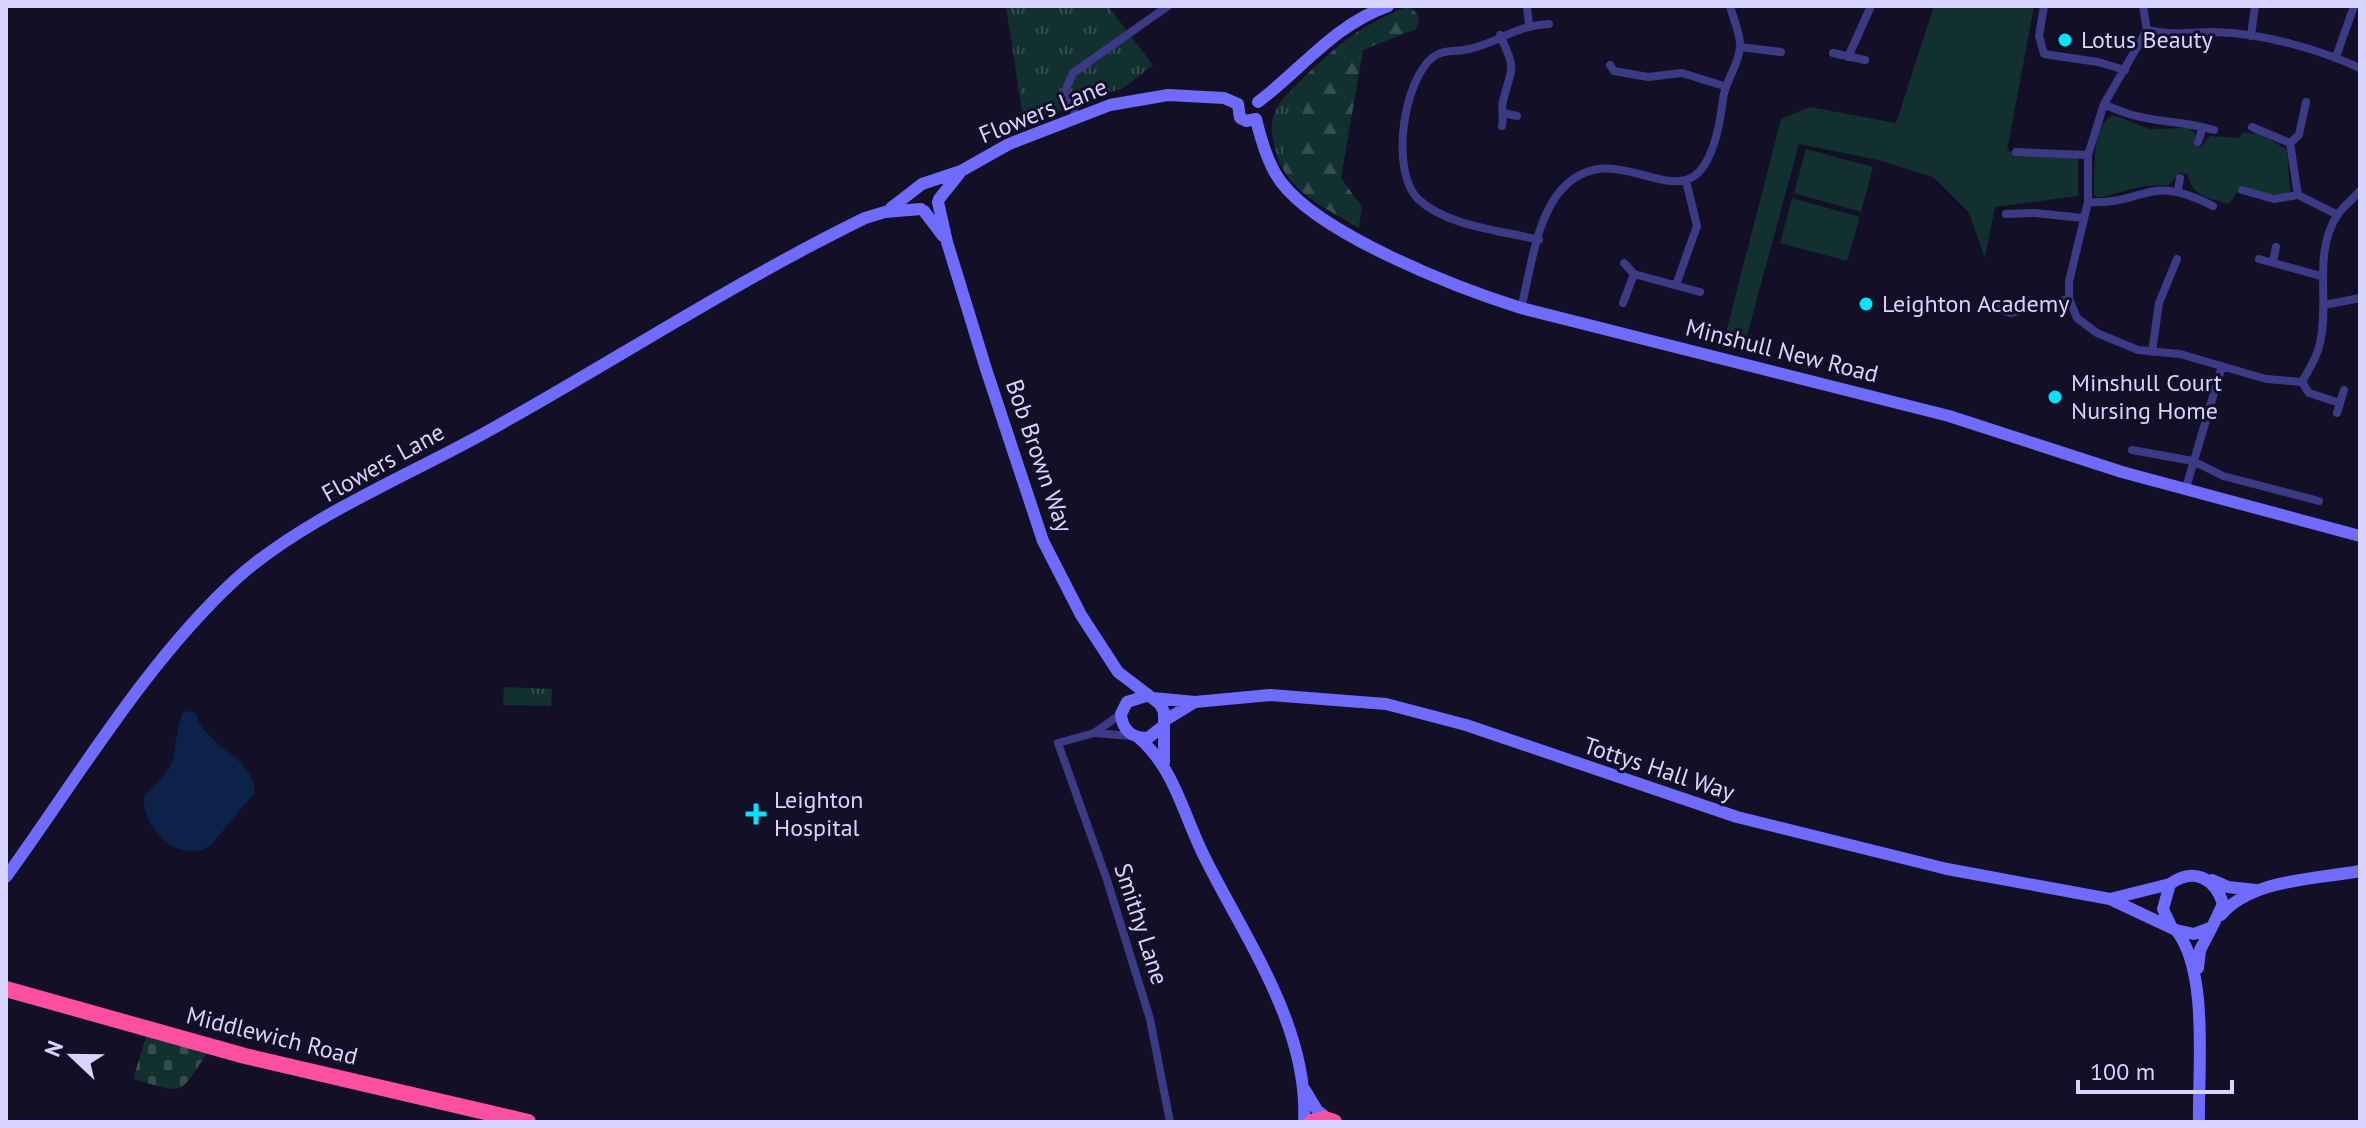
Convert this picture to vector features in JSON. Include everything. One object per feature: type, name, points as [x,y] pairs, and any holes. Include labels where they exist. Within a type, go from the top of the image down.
[{"type":"highway","name":"Middlewich Road","points":[[6,989],[245,1056],[528,1122]]},
{"type":"street","points":[[1077,118],[1065,91],[1073,73],[1168,6]]},
{"type":"street","points":[[1258,102],[1275,91],[1336,32],[1364,14],[1388,6]]},
{"type":"street","points":[[1527,6],[1529,25]]},
{"type":"street","points":[[1521,308],[1539,240],[1557,195],[1575,178],[1611,167],[1666,182],[1686,181],[1700,171],[1712,155],[1718,137],[1724,86],[1740,47],[1730,6]]},
{"type":"street","points":[[1848,57],[1871,6]]},
{"type":"street","points":[[2044,6],[2039,36],[2044,54],[2098,62],[2125,70]]},
{"type":"street","points":[[2143,6],[2147,30],[2104,104],[2088,155],[2088,202],[2069,282],[2069,299],[2077,318],[2097,333],[2125,346],[2180,354],[2266,379],[2302,382]]},
{"type":"street","points":[[2251,36],[2255,6]]},
{"type":"street","points":[[2336,57],[2354,6]]},
{"type":"street","points":[[1539,240],[1443,214],[1419,200],[1404,170],[1406,111],[1425,66],[1440,53],[1471,49],[1529,25],[1549,24]]},
{"type":"street","points":[[2147,30],[2172,36],[2215,32],[2251,36],[2336,57],[2360,68]]},
{"type":"street","points":[[1500,35],[1513,63],[1513,75],[1502,105],[1502,126]]},
{"type":"street","points":[[1740,47],[1781,52]]},
{"type":"street","points":[[1833,53],[1865,60]]},
{"type":"street","points":[[1613,72],[1648,77],[1682,73],[1724,86]]},
{"type":"street","name":"Flowers Lane","points":[[929,183],[961,171],[1009,144],[1110,105],[1168,95],[1224,98],[1238,104]]},
{"type":"street","points":[[1248,98],[1258,102],[1260,111],[1256,119],[1246,121],[1240,118],[1238,104],[1248,98]]},
{"type":"street","points":[[2290,143],[2299,135],[2306,102]]},
{"type":"street","points":[[2104,104],[2143,120],[2214,130]]},
{"type":"street","points":[[1504,113],[1517,116]]},
{"type":"street","name":"Minshull New Road","points":[[1256,119],[1272,168],[1281,181],[1322,217],[1417,269],[1521,308],[1949,416],[2185,491],[2360,536]]},
{"type":"street","points":[[2198,142],[2203,127]]},
{"type":"street","points":[[2252,127],[2290,143]]},
{"type":"street","points":[[2290,143],[2298,195]]},
{"type":"street","points":[[2016,152],[2088,155]]},
{"type":"street","name":"Flowers Lane","points":[[939,200],[961,171]]},
{"type":"street","points":[[2178,190],[2180,178]]},
{"type":"street","points":[[1676,285],[1697,226],[1686,181]]},
{"type":"street","points":[[929,183],[938,190],[939,200],[923,210],[913,193],[920,185],[929,183]]},
{"type":"street","points":[[2088,202],[2116,200],[2153,189],[2178,190],[2213,206]]},
{"type":"street","points":[[2242,190],[2274,199],[2298,195],[2338,215]]},
{"type":"street","points":[[2302,382],[2321,342],[2324,305],[2321,276],[2325,246],[2338,215],[2360,191]]},
{"type":"street","name":"Flowers Lane","points":[[6,877],[141,689],[191,627],[237,579],[291,540],[356,501],[582,378],[699,307],[845,228],[885,212],[913,193]]},
{"type":"street","name":"Bob Brown Way","points":[[939,200],[947,242],[1043,541],[1081,615],[1118,672],[1150,697]]},
{"type":"street","name":"Flowers Lane","points":[[885,212],[923,210]]},
{"type":"street","name":"Bob Brown Way","points":[[923,210],[947,242]]},
{"type":"street","points":[[2006,214],[2035,213],[2083,218]]},
{"type":"street","points":[[2273,262],[2276,247]]},
{"type":"street","points":[[2152,352],[2154,320],[2177,259]]},
{"type":"street","points":[[2259,259],[2321,276]]},
{"type":"street","points":[[1624,263],[1634,274],[1700,292]]},
{"type":"street","points":[[1623,303],[1634,274]]},
{"type":"street","points":[[2324,305],[2360,298]]},
{"type":"street","points":[[2008,324],[2005,311],[2069,299]]},
{"type":"street","points":[[2185,491],[2222,366]]},
{"type":"street","points":[[2302,382],[2309,393],[2340,403]]},
{"type":"street","points":[[2337,413],[2344,390]]},
{"type":"street","points":[[2153,454],[2156,444]]},
{"type":"street","points":[[2132,450],[2193,461],[2223,476],[2313,497]]},
{"type":"street","name":"Bob Brown Way","points":[[1118,672],[1122,711]]},
{"type":"street","name":"Tottys Hall Way","points":[[1150,697],[1195,702],[1270,695],[1386,704],[1466,725],[1737,817],[1947,869],[2110,899],[2173,927]]},
{"type":"street","points":[[1094,733],[1136,697],[1150,697],[1164,712],[1164,763],[1204,858],[1251,944],[1290,1032],[1303,1087],[1304,1122]]},
{"type":"street","name":"Tottys Hall Way","points":[[1163,724],[1195,702]]},
{"type":"street","points":[[1122,711],[1125,729],[1164,763]]},
{"type":"street","points":[[1094,733],[1135,737],[1156,734],[1163,724]]},
{"type":"street","name":"Smithy Lane","points":[[1094,733],[1058,743],[1107,880],[1150,1019],[1170,1122]]},
{"type":"street","points":[[2199,1122],[2192,956],[2163,909],[2170,884],[2187,875],[2206,878],[2228,887],[2259,890],[2360,871]]},
{"type":"street","points":[[2195,983],[2200,950],[2223,904],[2219,891],[2206,878]]},
{"type":"street","name":"Tottys Hall Way","points":[[2110,899],[2170,884]]},
{"type":"street","points":[[2173,927],[2194,934],[2215,923],[2229,906],[2259,890]]},
{"type":"street","points":[[1303,1087],[1325,1121]]},
{"type":"green space","points":[[1006,6],[1108,6],[1153,65],[1125,87],[1024,124]]},
{"type":"green space","points":[[1934,6],[2034,6],[2007,151],[2078,158],[2078,196],[1995,207],[1985,258],[1969,213],[1933,177],[1878,160],[1799,144],[1743,350],[1722,348],[1781,119],[1810,107],[1896,123]]},
{"type":"green space","points":[[1406,7],[1414,10],[1419,18],[1416,29],[1363,50],[1341,178],[1362,207],[1359,228],[1303,193],[1285,173],[1279,161],[1299,126],[1304,108],[1290,91],[1343,42]]},
{"type":"green space","points":[[1290,91],[1304,108],[1299,126],[1279,161],[1272,124],[1277,107]]},
{"type":"green space","points":[[2113,115],[2150,129],[2188,128],[2195,133],[2194,144],[2201,147],[2210,136],[2240,138],[2242,133],[2262,134],[2287,150],[2290,192],[2265,194],[2242,185],[2229,204],[2197,192],[2188,175],[2180,172],[2169,185],[2144,186],[2098,198],[2094,195],[2098,139],[2106,120]]},
{"type":"green space","points":[[1806,149],[1873,167],[1861,212],[1794,193]]},
{"type":"green space","points":[[1792,198],[1860,217],[1847,261],[1780,243]]},
{"type":"green space","points":[[504,687],[552,689],[551,706],[503,705]]},
{"type":"green space","points":[[146,1036],[207,1053],[184,1085],[171,1089],[150,1084],[133,1079]]},
{"type":"water","points":[[183,712],[196,714],[208,735],[245,768],[255,792],[212,844],[188,851],[176,848],[156,832],[145,808],[144,796],[171,764]]},
{"type":"place","name":"Lotus Beauty","points":[[2065,40]]},
{"type":"place","name":"Leighton Academy","points":[[1866,304]]},
{"type":"place","name":"Minshull Court Nursing Home","points":[[2055,397]]},
{"type":"place","name":"Leighton Hospital","points":[[756,814]]}]
